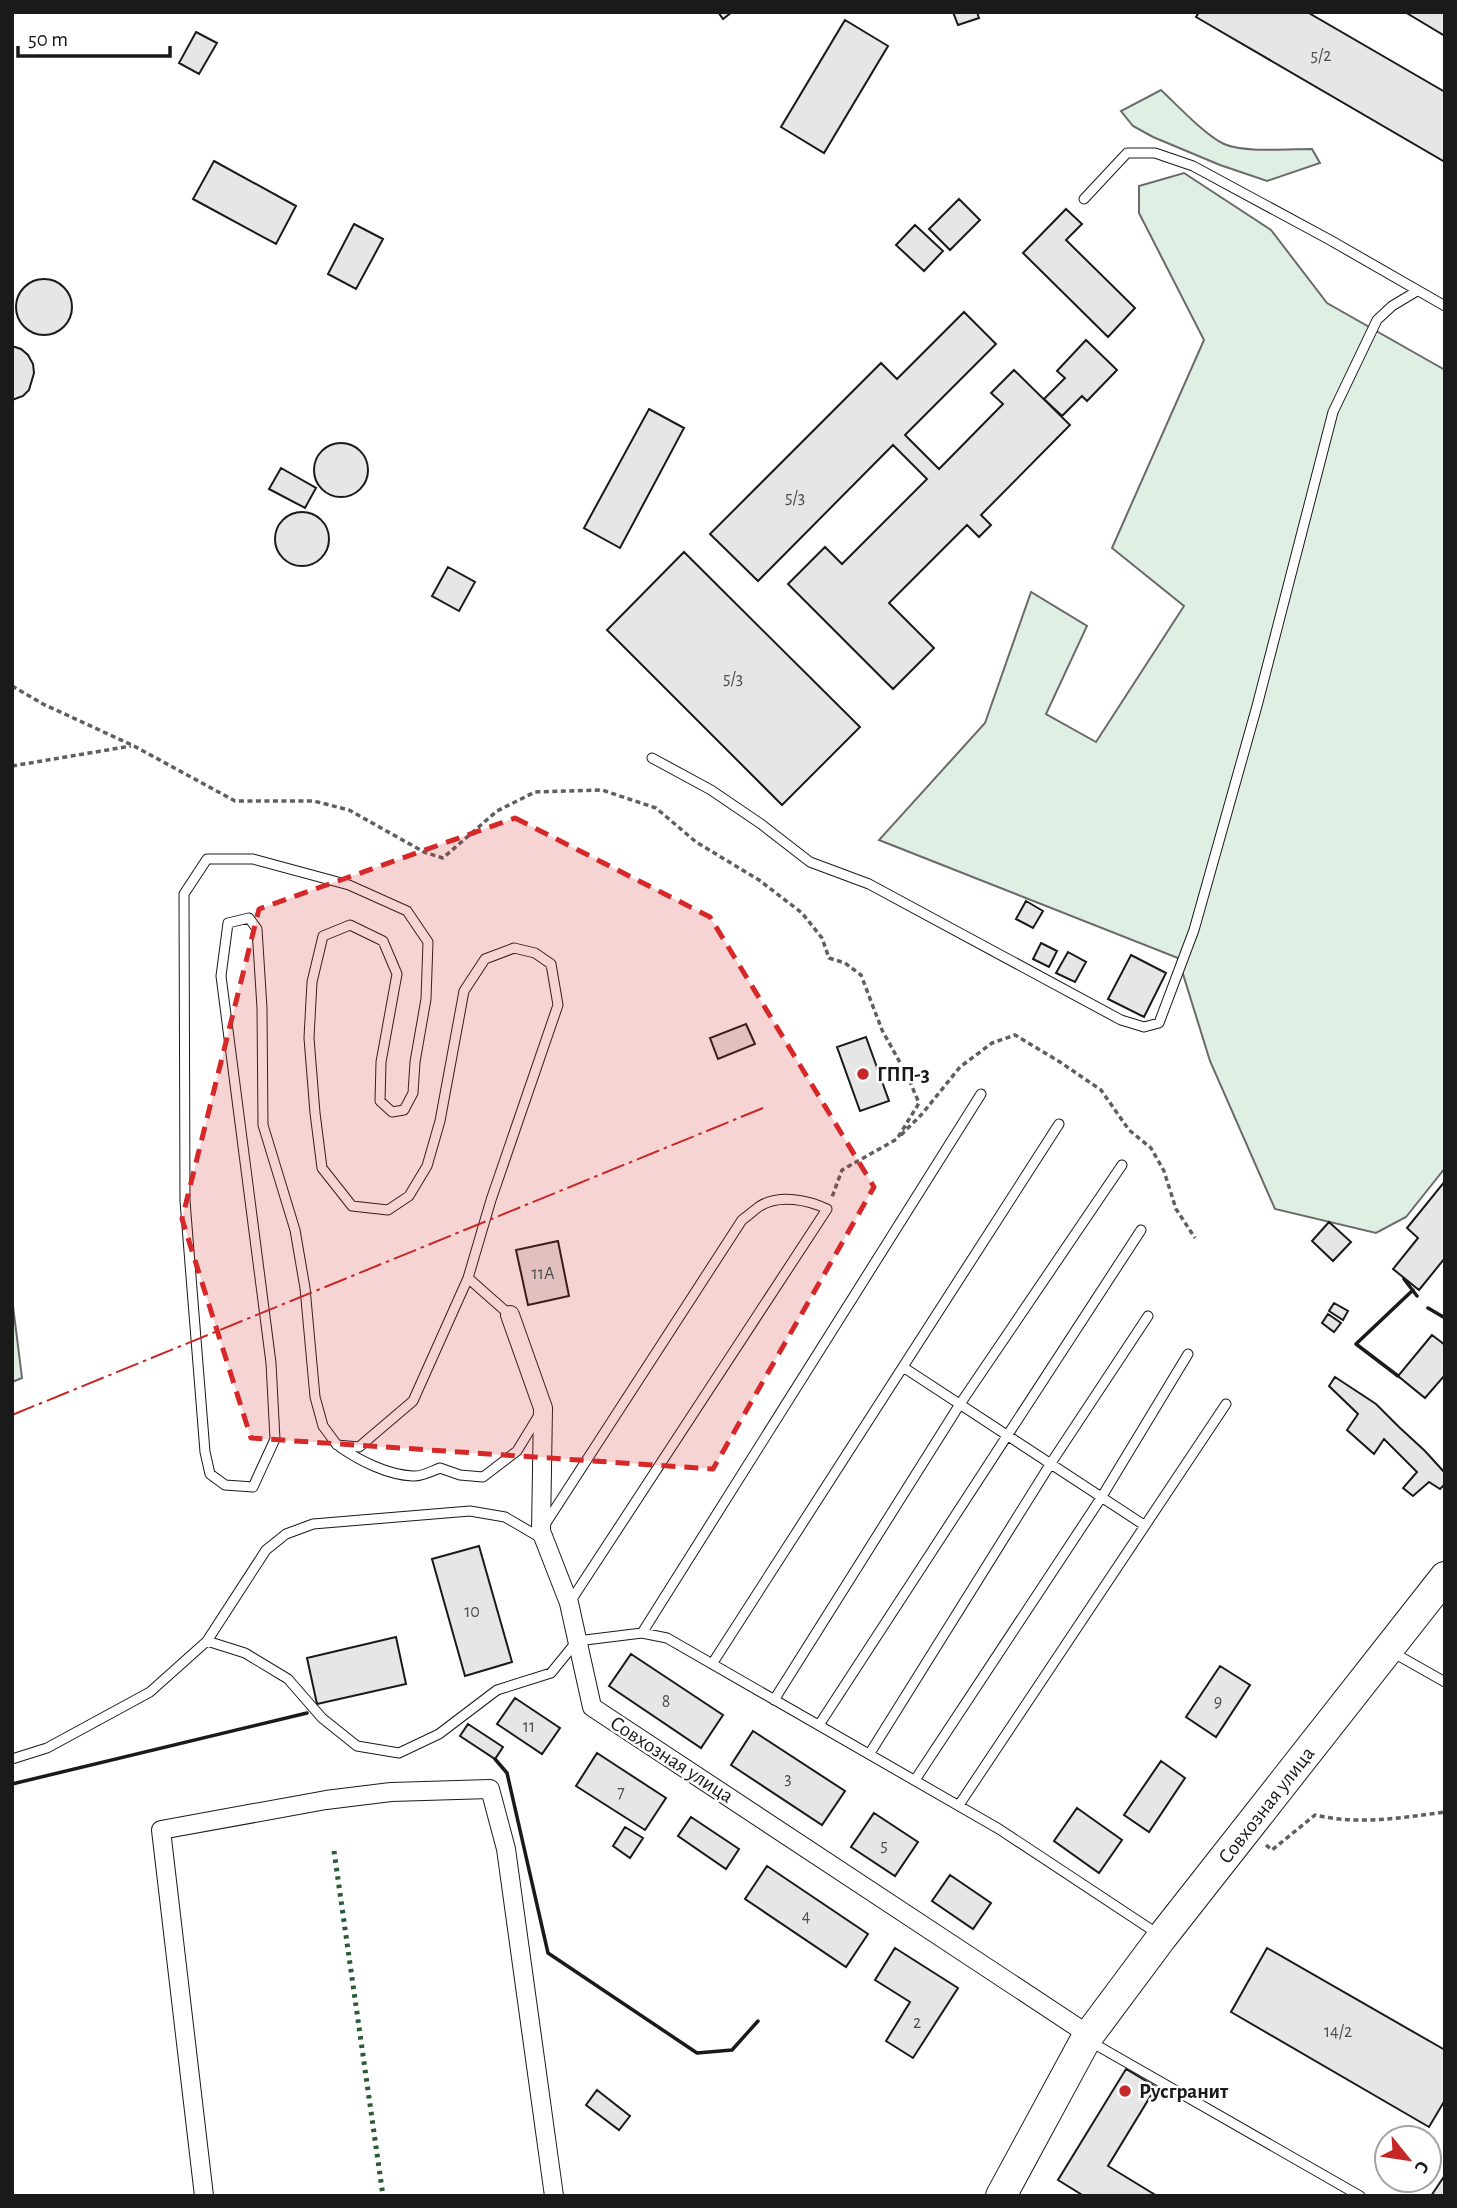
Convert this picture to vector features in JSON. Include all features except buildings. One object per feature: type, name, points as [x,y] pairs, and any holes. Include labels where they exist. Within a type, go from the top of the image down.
[{"type":"main road","name":"Совхозная улица","points":[[1001,2196],[1088,2037],[1162,1937],[1445,1577]]},
{"type":"street","name":"Совхозная улица","points":[[510,1315],[543,1408],[541,1531],[569,1603],[592,1707],[1088,2037]]},
{"type":"street","points":[[204,2196],[161,1830],[326,1800],[391,1792],[490,1788],[506,1849],[554,2196]]},
{"type":"lane","points":[[1084,199],[1127,153],[1155,153],[1193,166],[1445,306]]},
{"type":"lane","points":[[652,758],[711,790],[810,862],[869,884],[1121,1020],[1144,1027],[1159,1023],[1194,930],[1257,706],[1333,412],[1377,320],[1392,306],[1417,290]]},
{"type":"lane","points":[[337,1445],[359,1447],[414,1401],[468,1278],[491,1200],[558,1004],[551,964],[536,953],[513,948],[485,959],[464,991],[440,1121],[427,1166],[409,1196],[388,1209],[352,1206],[322,1168],[314,1114],[309,1038],[312,982],[323,936],[350,925],[383,941],[397,974],[381,1062],[380,1101],[393,1112],[404,1110],[413,1093],[415,1062],[426,999],[428,942],[407,911],[348,885],[253,859],[207,859],[184,894],[185,1201],[205,1452],[210,1474],[225,1485],[253,1487],[275,1439],[271,1363],[221,976],[228,923],[248,918],[257,929],[262,1008],[263,1125],[297,1242],[305,1288],[315,1397],[323,1426],[337,1445],[354,1457],[389,1471],[415,1477],[440,1468],[460,1475],[483,1477],[517,1451],[543,1408]]},
{"type":"lane","points":[[642,1633],[981,1094]]},
{"type":"lane","points":[[712,1664],[1059,1124]]},
{"type":"lane","points":[[774,1700],[960,1404],[1122,1166]]},
{"type":"lane","points":[[541,1531],[742,1220],[762,1204],[784,1200],[812,1202],[827,1209],[569,1603]]},
{"type":"lane","points":[[819,1725],[1141,1230]]},
{"type":"lane","points":[[468,1278],[510,1315]]},
{"type":"lane","points":[[870,1753],[1051,1463],[1148,1316]]},
{"type":"lane","points":[[915,1780],[1101,1498],[1188,1354]]},
{"type":"lane","points":[[903,1367],[1144,1525]]},
{"type":"lane","points":[[959,1805],[1226,1404]]},
{"type":"lane","points":[[12,1759],[47,1748],[150,1692],[207,1642],[265,1550],[286,1534],[313,1524],[470,1511],[505,1517],[544,1540],[548,1549]]},
{"type":"lane","points":[[207,1642],[245,1653],[288,1679],[322,1718],[357,1746],[399,1753],[439,1734],[497,1690],[551,1673],[577,1641],[642,1633],[667,1638],[999,1829],[1162,1937]]},
{"type":"lane","points":[[1387,1650],[1445,1682]]},
{"type":"lane","points":[[1088,2037],[1360,2196]]},
{"type":"path","points":[[12,686],[43,704],[134,746],[235,801],[314,801],[349,810],[424,852],[443,858],[497,811],[535,792],[601,790],[656,808],[696,842],[759,880],[802,913],[822,938],[829,958],[845,963],[861,975],[881,1030],[908,1077],[919,1103],[897,1139],[842,1170],[827,1209]]},
{"type":"path","points":[[12,766],[134,746]]},
{"type":"path","points":[[1246,1830],[1272,1850],[1315,1815],[1336,1820],[1392,1819],[1445,1812]]},
{"type":"highlighted area","points":[[515,818],[710,917],[874,1187],[713,1469],[251,1438],[182,1219],[259,909]]},
{"type":"green space","points":[[1161,90],[1200,127],[1224,144],[1255,150],[1312,149],[1320,163],[1267,181],[1153,137],[1133,126],[1121,111]]},
{"type":"green space","points":[[1184,173],[1271,230],[1327,303],[1445,370],[1445,1168],[1406,1217],[1376,1233],[1275,1209],[1210,1061],[1178,958],[879,840],[985,723],[1031,592],[1087,626],[1046,714],[1096,742],[1184,606],[1112,548],[1204,340],[1139,213],[1139,186]]},
{"type":"green space","points":[[12,1298],[22,1378],[12,1382]]},
{"type":"hedge","points":[[334,1851],[383,2196]]},
{"type":"wall","points":[[1404,1279],[1417,1296]]},
{"type":"wall","points":[[1398,1376],[1356,1344],[1413,1290]]},
{"type":"wall","points":[[1428,1308],[1445,1318]]},
{"type":"wall","points":[[12,1784],[307,1713]]},
{"type":"wall","points":[[495,1759],[507,1773],[548,1953],[697,2053],[732,2050],[758,2021]]},
{"type":"power","points":[[12,1415],[763,1108]]},
{"type":"place","name":"ГПП-3","points":[[863,1074]]},
{"type":"place","name":"Русгранит","points":[[1125,2091]]}]
